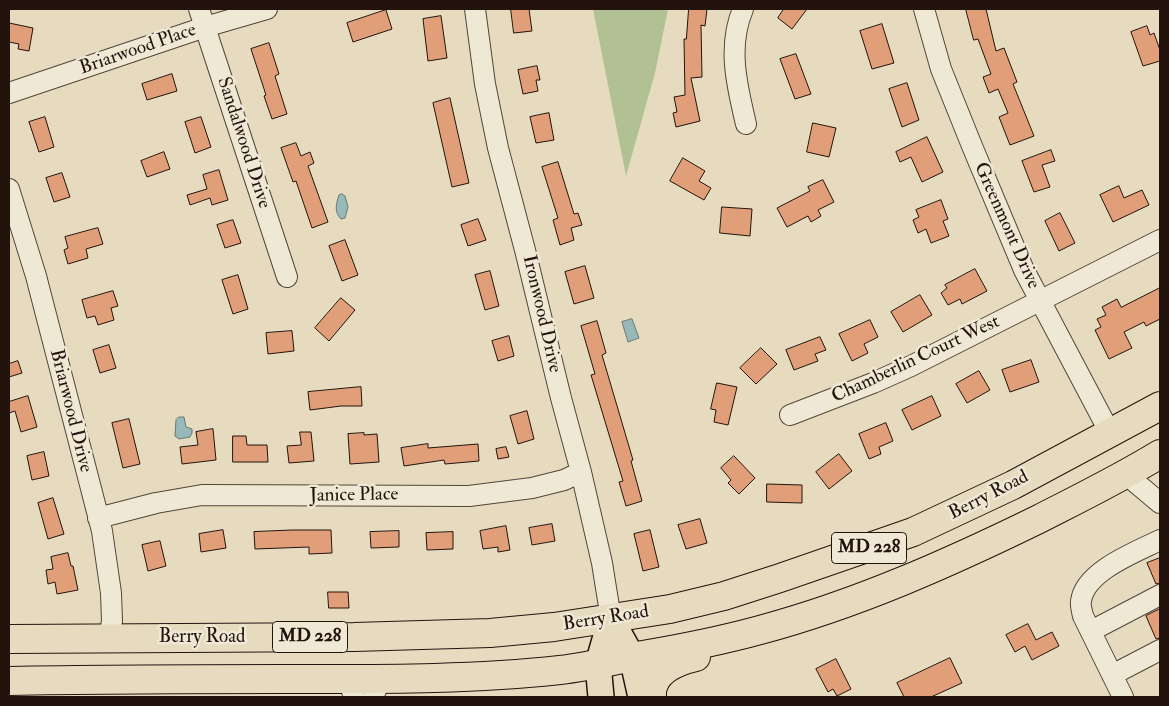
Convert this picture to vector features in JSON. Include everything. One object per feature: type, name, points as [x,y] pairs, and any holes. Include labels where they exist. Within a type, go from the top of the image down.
[{"type":"highway","name":"Berry Road","points":[[9,639],[423,636],[490,633],[611,619],[670,609],[724,596],[891,541],[952,515],[1160,406]]},
{"type":"highway","name":"MD 228","points":[[9,681],[198,688],[377,688],[560,670],[691,646],[761,629],[868,595],[934,568],[990,543],[1128,473],[1160,454]]},
{"type":"highway","points":[[652,697],[656,680],[667,667],[686,659],[752,643],[761,629]]},
{"type":"highway","points":[[9,670],[86,670],[96,668],[104,661],[109,638]]},
{"type":"main road","points":[[611,619],[632,657],[641,697]]},
{"type":"main road","points":[[601,697],[598,664],[611,619]]},
{"type":"street","name":"Briarwood Place","points":[[9,93],[202,18],[267,9]]},
{"type":"street","name":"Ironwood Drive","points":[[475,9],[485,84],[498,148],[525,250],[558,389],[581,472],[602,563],[611,619]]},
{"type":"street","points":[[743,9],[738,18],[734,60],[736,84],[746,124]]},
{"type":"street","name":"Greenmont Drive","points":[[924,9],[942,69],[1024,270],[1110,433]]},
{"type":"street","name":"Sandalwood Drive","points":[[202,18],[286,277]]},
{"type":"street","name":"Briarwood Drive","points":[[9,189],[36,276],[98,518],[109,574],[112,610],[109,638]]},
{"type":"street","name":"Chamberlin Court West","points":[[790,415],[911,366],[1160,240]]},
{"type":"street","name":"Janice Place","points":[[98,518],[126,510],[202,495],[470,496],[532,488],[564,480],[581,472]]},
{"type":"street","points":[[1128,473],[1135,482],[1160,503]]},
{"type":"street","points":[[1123,697],[1083,616],[1081,602],[1084,590],[1090,581],[1109,566],[1160,540]]},
{"type":"street","points":[[1091,631],[1160,595]]},
{"type":"street","points":[[1112,675],[1160,650]]},
{"type":"green space","points":[[593,9],[668,9],[655,73],[626,176]]},
{"type":"water","points":[[339,195],[345,196],[348,207],[345,218],[341,219],[337,214],[336,208]]},
{"type":"water","points":[[632,319],[639,338],[628,342],[622,322]]},
{"type":"water","points":[[179,417],[184,417],[186,427],[192,429],[190,437],[179,439],[175,436],[176,420]]},
{"type":"building","points":[[511,9],[529,9],[532,31],[514,33]]},
{"type":"building","points":[[689,9],[707,9],[705,26],[701,25],[702,77],[691,78],[700,121],[676,127],[673,113],[677,112],[674,97],[685,95],[684,39],[686,39]]},
{"type":"building","points":[[784,9],[807,9],[792,29],[778,18]]},
{"type":"building","points":[[966,9],[986,9],[996,51],[1004,48],[1017,82],[1013,84],[1034,136],[1010,145],[999,117],[1008,113],[998,89],[989,93],[983,77],[991,74],[978,39],[974,40]]},
{"type":"building","points":[[386,10],[392,29],[353,42],[347,23]]},
{"type":"building","points":[[441,16],[447,58],[428,61],[423,19]]},
{"type":"building","points":[[9,23],[33,28],[29,51],[18,49],[19,44],[9,42]]},
{"type":"building","points":[[882,24],[894,63],[872,69],[860,31]]},
{"type":"building","points":[[1147,26],[1150,35],[1154,33],[1160,50],[1160,61],[1143,66],[1131,32]]},
{"type":"building","points":[[269,43],[279,74],[275,76],[287,114],[272,119],[251,49]]},
{"type":"building","points":[[796,54],[811,94],[795,99],[780,59]]},
{"type":"building","points":[[537,66],[540,80],[536,80],[538,91],[523,94],[518,70]]},
{"type":"building","points":[[172,74],[177,91],[147,100],[142,84]]},
{"type":"building","points":[[907,83],[919,120],[902,127],[889,89]]},
{"type":"building","points":[[450,98],[469,183],[452,187],[433,103]]},
{"type":"building","points":[[549,113],[554,140],[536,143],[530,117]]},
{"type":"building","points":[[45,117],[54,147],[39,152],[29,122]]},
{"type":"building","points":[[201,117],[211,147],[195,153],[185,122]]},
{"type":"building","points":[[813,123],[836,128],[829,157],[807,152]]},
{"type":"building","points":[[927,137],[943,172],[922,182],[911,157],[900,162],[896,152]]},
{"type":"building","points":[[296,143],[301,156],[310,152],[314,163],[308,166],[328,222],[312,228],[296,181],[293,182],[281,148]]},
{"type":"building","points":[[1051,150],[1055,161],[1042,165],[1050,187],[1034,192],[1022,161]]},
{"type":"building","points":[[164,152],[170,169],[147,177],[141,161]]},
{"type":"building","points":[[683,158],[705,171],[699,181],[711,188],[704,200],[670,181]]},
{"type":"building","points":[[558,162],[574,214],[578,213],[582,225],[571,228],[574,240],[560,245],[553,220],[558,218],[542,167]]},
{"type":"building","points":[[219,170],[228,200],[212,205],[210,198],[190,205],[187,195],[207,189],[203,175]]},
{"type":"building","points":[[62,173],[70,197],[54,202],[46,178]]},
{"type":"building","points":[[823,180],[834,202],[818,210],[821,216],[811,222],[808,216],[787,227],[777,208],[810,191],[808,187]]},
{"type":"building","points":[[1119,186],[1124,198],[1142,190],[1149,205],[1113,222],[1100,195]]},
{"type":"building","points":[[941,200],[948,219],[943,221],[949,236],[931,243],[926,229],[918,233],[913,220],[919,217],[916,210]]},
{"type":"building","points":[[722,207],[752,209],[750,236],[720,233]]},
{"type":"building","points":[[1060,213],[1075,243],[1059,251],[1045,221]]},
{"type":"building","points":[[478,219],[486,240],[468,246],[461,225]]},
{"type":"building","points":[[233,220],[241,243],[225,248],[217,225]]},
{"type":"building","points":[[98,228],[103,244],[86,249],[88,258],[68,264],[64,250],[68,248],[65,237]]},
{"type":"building","points":[[345,240],[358,275],[342,281],[329,246]]},
{"type":"building","points":[[585,266],[594,298],[574,304],[565,272]]},
{"type":"building","points":[[975,269],[987,291],[962,304],[960,299],[948,305],[941,293],[947,288],[945,285]]},
{"type":"building","points":[[490,271],[499,306],[485,310],[475,275]]},
{"type":"building","points":[[238,275],[248,309],[233,314],[222,280]]},
{"type":"building","points":[[1160,288],[1160,319],[1146,326],[1144,322],[1124,332],[1132,348],[1109,359],[1095,330],[1101,327],[1097,319],[1106,315],[1102,307],[1117,299],[1121,307]]},
{"type":"building","points":[[113,291],[118,306],[111,308],[114,320],[98,325],[95,316],[87,318],[82,300]]},
{"type":"building","points":[[920,295],[932,315],[903,332],[891,312]]},
{"type":"building","points":[[341,298],[355,310],[329,341],[315,328]]},
{"type":"building","points":[[870,320],[878,337],[864,344],[868,353],[852,361],[839,334]]},
{"type":"building","points":[[597,321],[606,353],[602,355],[633,460],[631,461],[642,501],[626,506],[619,482],[623,481],[591,375],[595,374],[581,326]]},
{"type":"building","points":[[292,331],[294,351],[268,354],[266,333]]},
{"type":"building","points":[[509,336],[514,356],[498,361],[492,341]]},
{"type":"building","points":[[820,337],[826,350],[815,354],[818,361],[794,370],[786,350]]},
{"type":"building","points":[[109,345],[116,368],[100,373],[93,350]]},
{"type":"building","points":[[761,348],[777,364],[756,384],[740,368]]},
{"type":"building","points":[[1031,360],[1039,382],[1010,392],[1002,370]]},
{"type":"building","points":[[18,361],[22,373],[9,377],[9,364]]},
{"type":"building","points":[[979,371],[990,390],[967,403],[956,384]]},
{"type":"building","points":[[717,383],[737,387],[728,425],[714,422],[716,410],[711,409]]},
{"type":"building","points":[[361,387],[362,406],[341,406],[310,410],[308,392]]},
{"type":"building","points":[[28,396],[37,427],[21,432],[15,411],[9,413],[9,402]]},
{"type":"building","points":[[932,396],[941,416],[912,430],[902,410]]},
{"type":"building","points":[[527,411],[534,439],[518,444],[510,416]]},
{"type":"building","points":[[129,419],[140,464],[123,468],[112,423]]},
{"type":"building","points":[[886,423],[893,441],[879,447],[881,454],[869,459],[859,434]]},
{"type":"building","points":[[213,429],[216,460],[182,464],[180,447],[198,445],[196,432]]},
{"type":"building","points":[[300,432],[311,432],[314,461],[289,463],[287,446],[301,445]]},
{"type":"building","points":[[364,433],[364,435],[377,434],[379,462],[350,464],[348,434]]},
{"type":"building","points":[[233,436],[246,436],[247,445],[267,445],[268,462],[233,462]]},
{"type":"building","points":[[428,444],[428,448],[478,444],[479,461],[445,464],[444,460],[404,466],[401,448]]},
{"type":"building","points":[[506,447],[509,457],[498,459],[496,449]]},
{"type":"building","points":[[44,452],[49,476],[32,480],[27,456]]},
{"type":"building","points":[[839,454],[852,471],[829,489],[816,472]]},
{"type":"building","points":[[734,456],[755,478],[739,494],[728,483],[731,480],[721,468]]},
{"type":"building","points":[[767,484],[802,485],[802,503],[767,502]]},
{"type":"building","points":[[53,498],[64,534],[48,539],[38,503]]},
{"type":"building","points":[[700,519],[707,543],[686,549],[678,525]]},
{"type":"building","points":[[552,524],[555,541],[532,545],[529,528]]},
{"type":"building","points":[[506,526],[510,550],[498,552],[498,547],[483,549],[480,531]]},
{"type":"building","points":[[223,530],[226,548],[201,552],[199,534]]},
{"type":"building","points":[[331,530],[332,553],[309,554],[309,547],[255,549],[254,532]]},
{"type":"building","points":[[650,530],[659,567],[643,571],[634,534]]},
{"type":"building","points":[[399,531],[399,547],[371,548],[370,532]]},
{"type":"building","points":[[453,532],[453,549],[427,550],[426,533]]},
{"type":"building","points":[[160,541],[166,566],[148,571],[142,545]]},
{"type":"building","points":[[68,553],[78,590],[57,594],[55,582],[48,584],[46,570],[53,569],[51,557]]},
{"type":"building","points":[[1160,558],[1160,583],[1156,584],[1147,563]]},
{"type":"building","points":[[328,592],[348,592],[349,608],[329,608]]},
{"type":"building","points":[[1160,609],[1160,638],[1156,639],[1146,616]]},
{"type":"building","points":[[1028,624],[1036,640],[1052,632],[1059,646],[1032,660],[1025,646],[1015,652],[1006,635]]},
{"type":"building","points":[[950,658],[962,683],[931,697],[904,697],[897,683]]},
{"type":"building","points":[[836,659],[851,689],[837,696],[833,689],[828,692],[816,669]]}]
